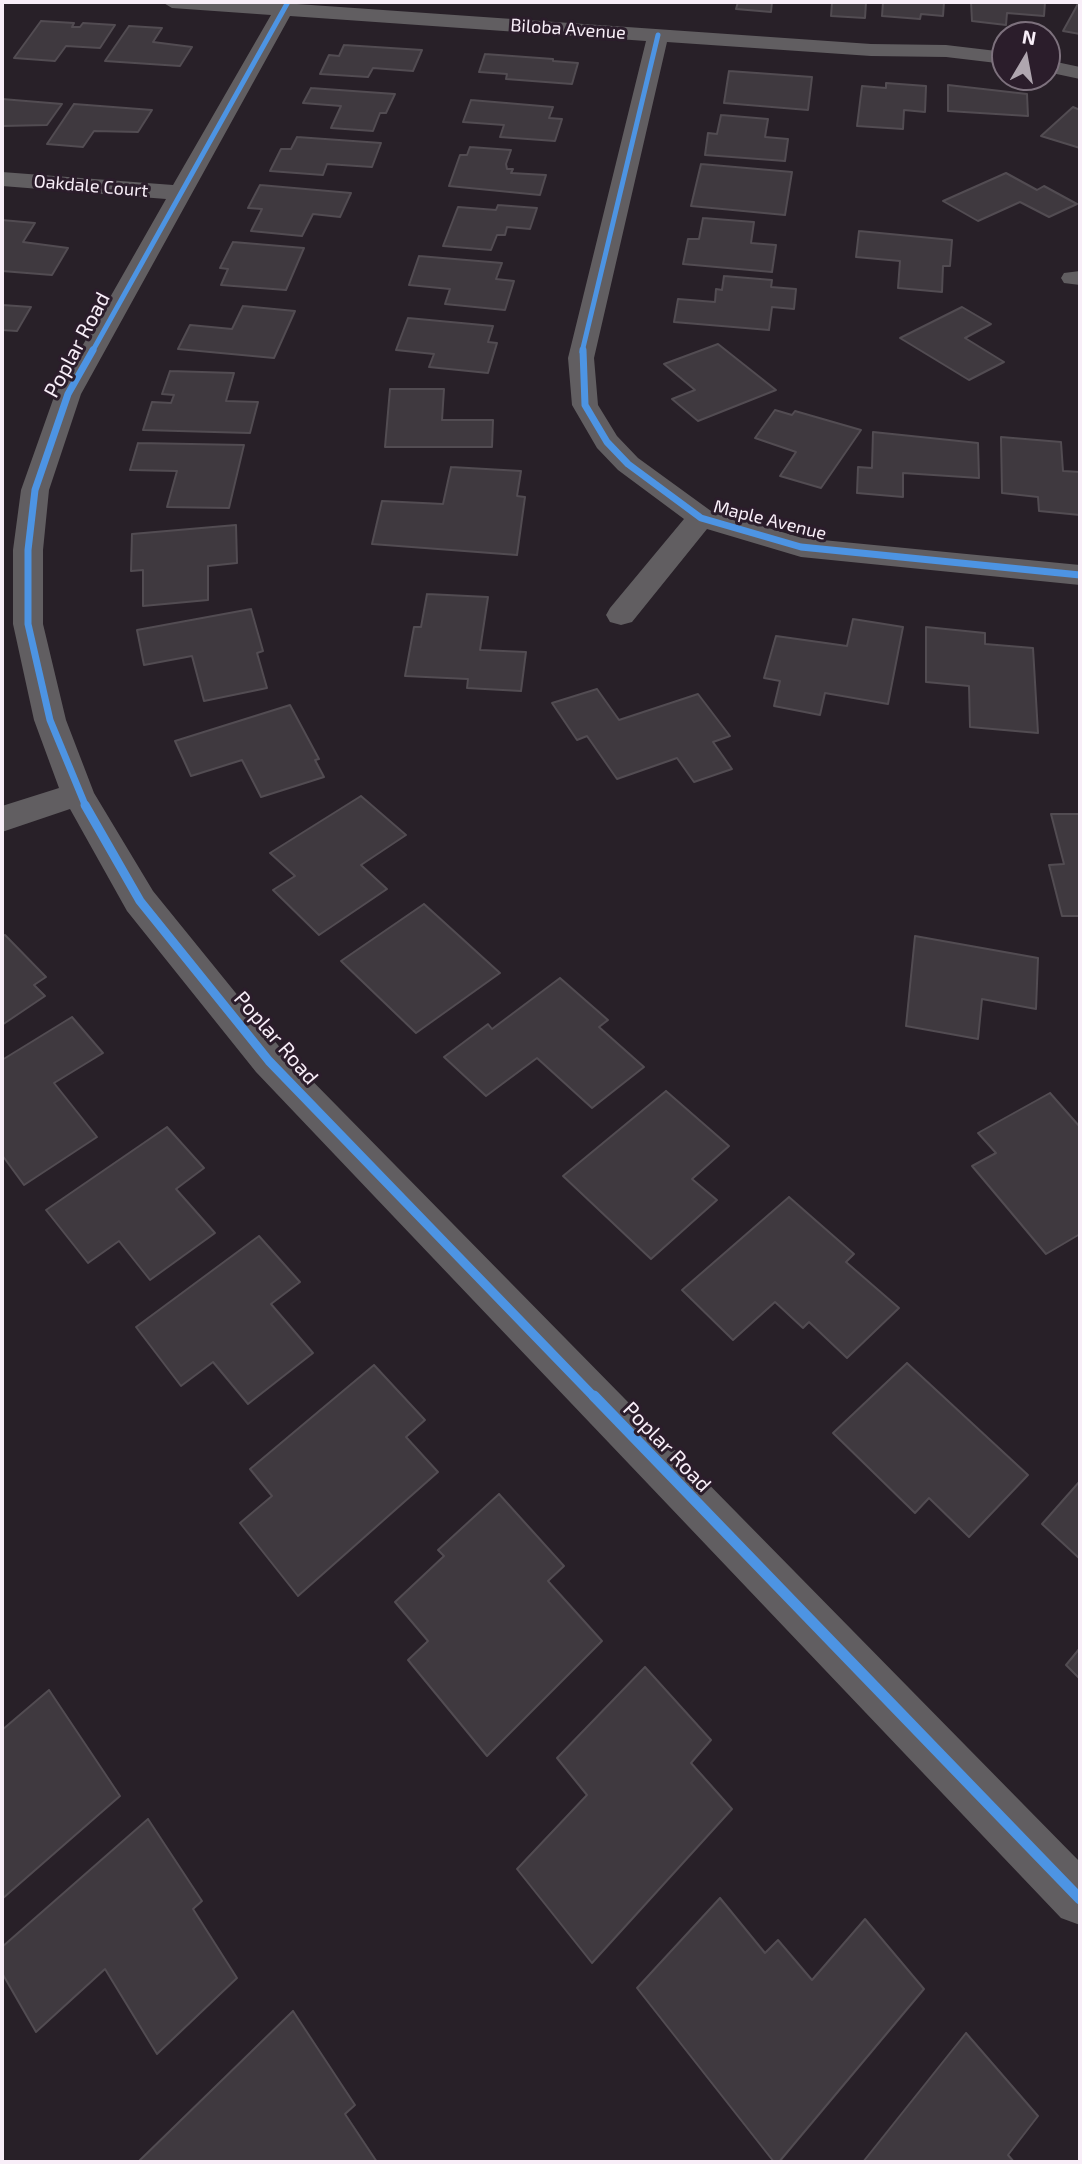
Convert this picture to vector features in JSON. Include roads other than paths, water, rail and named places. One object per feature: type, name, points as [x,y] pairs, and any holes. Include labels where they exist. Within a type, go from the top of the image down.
[{"type":"street","name":"Biloba Avenue","points":[[172,2],[286,5],[658,35],[871,50],[946,51],[991,56]]},
{"type":"street","name":"Poplar Road","points":[[286,5],[68,394],[24,489],[28,624],[50,720],[78,794],[140,901],[269,1061],[1080,1899]]},
{"type":"street","name":"Maple Avenue","points":[[658,35],[581,358],[582,387],[593,422],[607,442],[628,464],[701,519],[801,547],[1080,575]]},
{"type":"street","points":[[1061,69],[1080,73]]},
{"type":"street","name":"Oakdale Court","points":[[2,179],[180,193]]},
{"type":"street","name":"Maple Avenue","points":[[621,615],[701,519]]},
{"type":"street","points":[[2,819],[78,794]]}]
